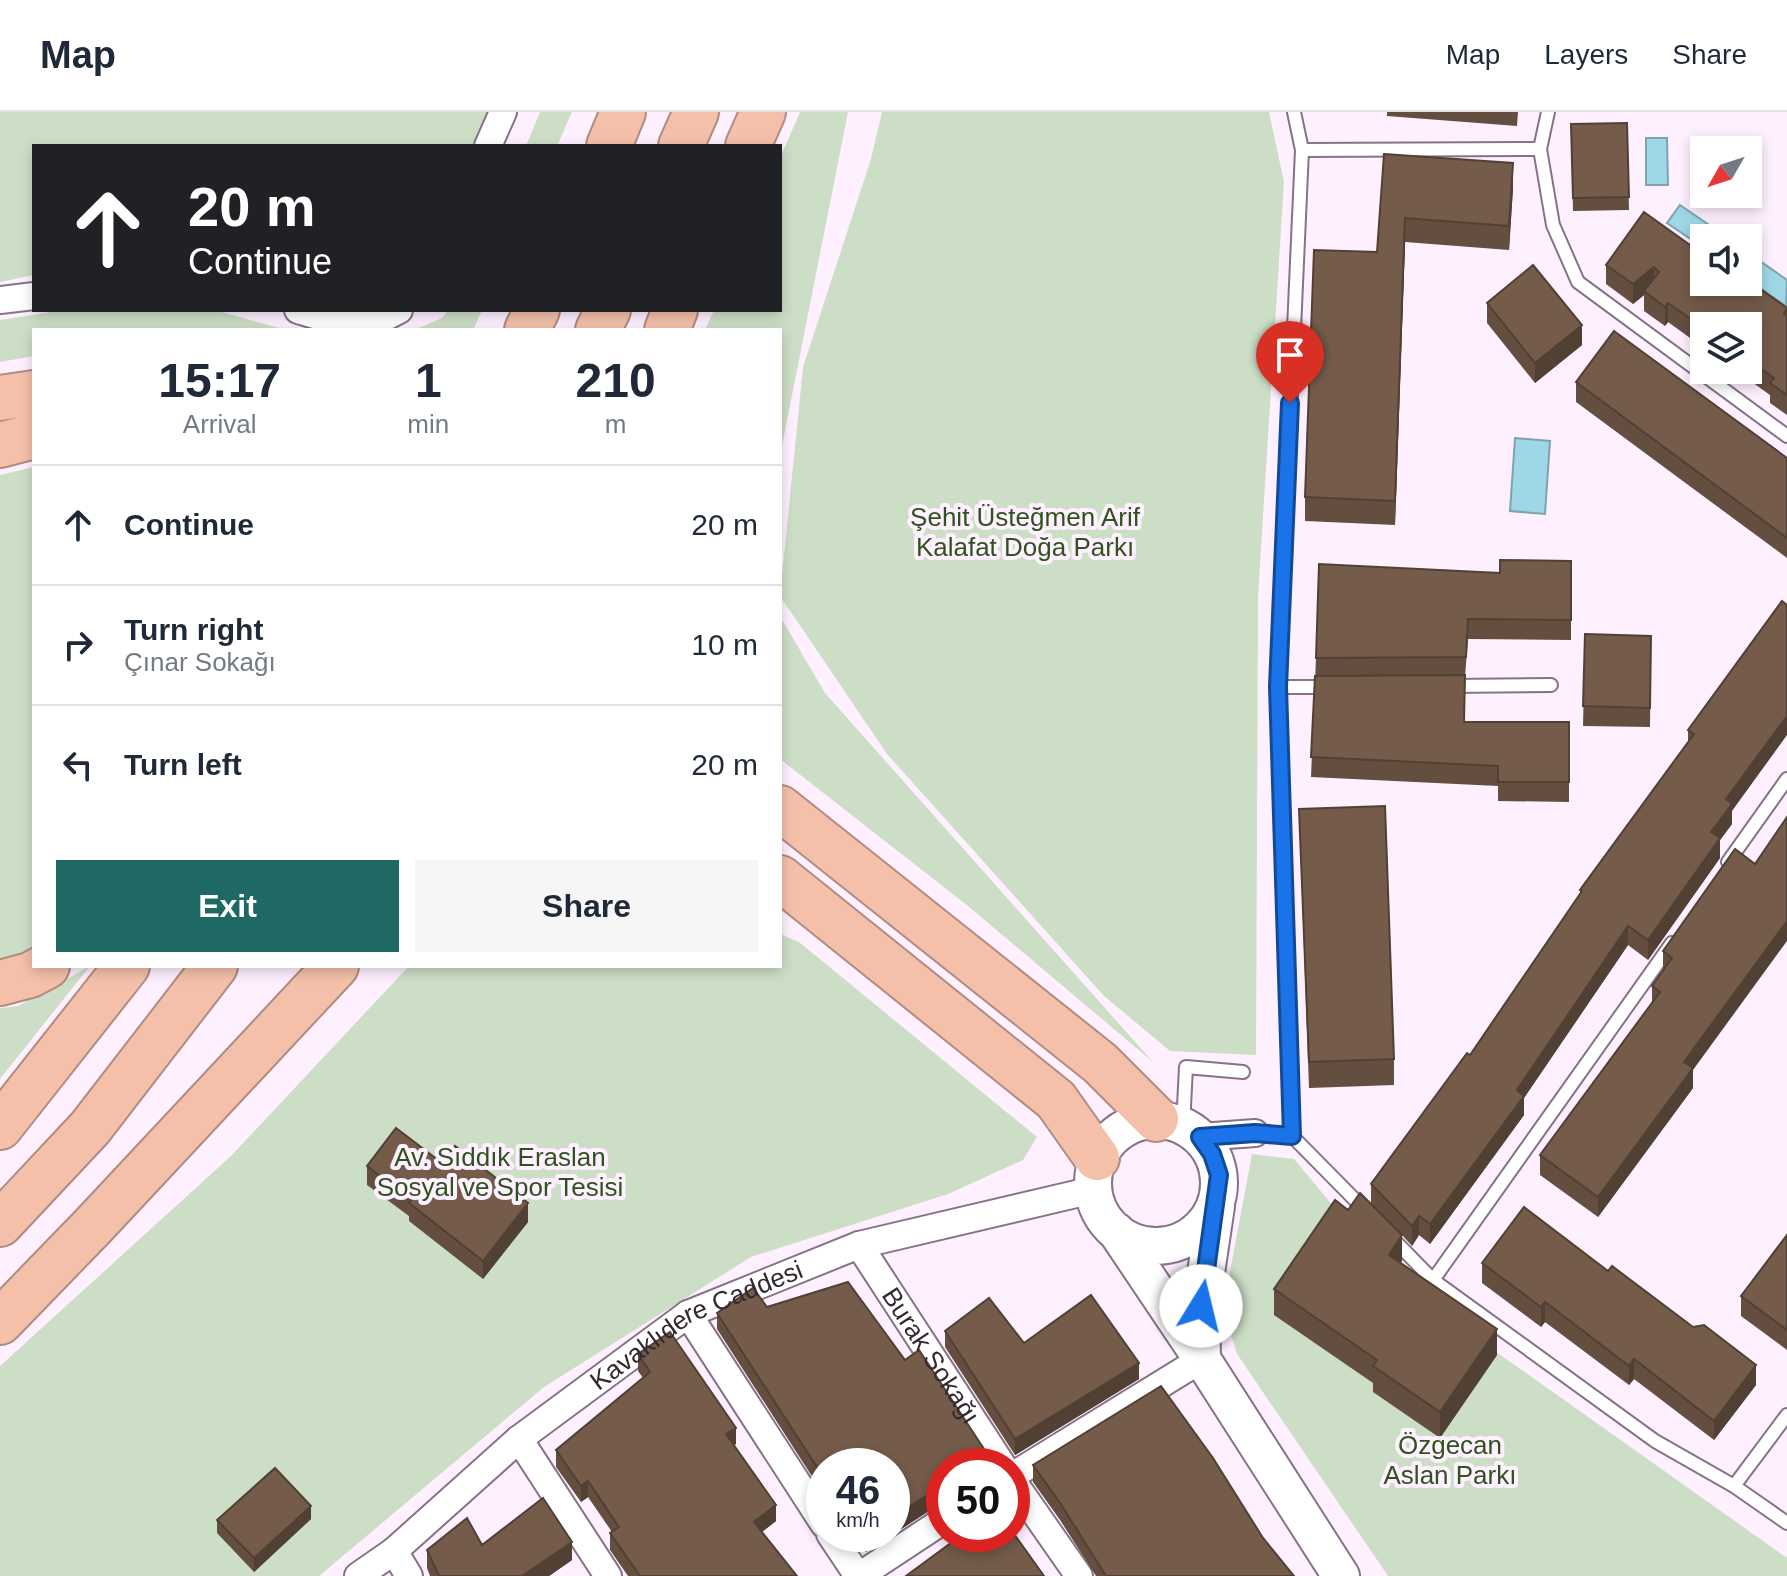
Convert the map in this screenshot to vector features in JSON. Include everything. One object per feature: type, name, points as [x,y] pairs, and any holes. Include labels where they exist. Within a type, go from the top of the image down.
[{"type":"highway","points":[[610,144],[623,112]]},
{"type":"highway","points":[[682,144],[696,112]]},
{"type":"highway","points":[[749,144],[763,112]]},
{"type":"highway","points":[[0,398],[32,393]]},
{"type":"highway","points":[[0,445],[32,437]]},
{"type":"highway","points":[[782,808],[1180,1127]]},
{"type":"highway","points":[[782,880],[1056,1100],[1095,1174]]},
{"type":"highway","points":[[0,983],[43,968]]},
{"type":"highway","points":[[0,1127],[79,1031],[126,968]]},
{"type":"highway","points":[[0,1224],[90,1128],[213,968]]},
{"type":"highway","points":[[0,1322],[334,968]]},
{"type":"main road","points":[[1202,1359],[1201,1306],[1218,1196],[1219,1175],[1212,1154],[1180,1127],[1135,1122],[1119,1130],[1106,1143],[1095,1174],[1104,1220],[1131,1241],[1150,1245],[1177,1242],[1200,1228],[1218,1196]]},
{"type":"main road","points":[[1116,1231],[1202,1359],[1337,1574]]},
{"type":"street","points":[[489,144],[503,112]]},
{"type":"street","points":[[0,300],[32,296]]},
{"type":"street","points":[[305,312],[335,321],[370,324],[395,312]]},
{"type":"street","points":[[1180,1127],[1255,1133]]},
{"type":"street","name":"Kavaklıdere Caddesi","points":[[358,1576],[394,1551],[519,1439],[688,1314],[859,1245],[1095,1174]]},
{"type":"street","name":"Burak Sokağı","points":[[859,1245],[991,1448]]},
{"type":"street","points":[[688,1314],[806,1496]]},
{"type":"street","points":[[1030,1467],[1202,1359]]},
{"type":"street","points":[[519,1439],[608,1576]]},
{"type":"street","points":[[1030,1504],[1079,1576]]},
{"type":"street","points":[[842,1552],[858,1576],[926,1532]]},
{"type":"street","points":[[394,1551],[409,1576]]},
{"type":"lane","points":[[1292,1136],[1278,687],[1302,150],[1294,112]]},
{"type":"lane","points":[[1548,112],[1540,149],[1553,225],[1578,282],[1787,436]]},
{"type":"lane","points":[[1302,150],[1540,149]]},
{"type":"lane","points":[[1429,686],[1551,685]]},
{"type":"lane","points":[[1278,687],[1338,687]]},
{"type":"lane","points":[[1723,869],[1787,779]]},
{"type":"lane","points":[[1433,1280],[1678,933]]},
{"type":"lane","points":[[1180,1127],[1186,1067],[1243,1072]]},
{"type":"lane","points":[[1255,1133],[1292,1136],[1433,1280],[1655,1441],[1734,1486],[1787,1523]]},
{"type":"lane","points":[[1734,1486],[1787,1415]]},
{"type":"green space","points":[[0,112],[489,112],[477,144],[32,144],[32,275],[0,282]]},
{"type":"green space","points":[[540,112],[572,112],[558,144],[527,144]]},
{"type":"green space","points":[[800,112],[848,112],[782,446],[782,328],[706,328],[713,312],[782,312],[782,153]]},
{"type":"green space","name":"Şehit Üsteğmen Arif Kalafat Doğa Parkı","points":[[882,112],[1269,112],[1284,182],[1258,597],[1256,1055],[1170,1051],[1104,996],[887,754],[782,599],[803,367],[871,159]]},
{"type":"green space","points":[[51,312],[221,312],[280,328],[32,328],[32,356],[0,362],[0,320]]},
{"type":"green space","points":[[446,312],[481,312],[474,328],[419,328],[442,318]]},
{"type":"green space","points":[[32,467],[32,948],[0,962],[0,475]]},
{"type":"green space","points":[[782,619],[825,693],[1153,1062],[968,906],[782,761]]},
{"type":"green space","name":"Av. Sıddık Eraslan Sosyal ve Spor Tesisi","points":[[782,935],[799,942],[1037,1137],[1023,1160],[948,1194],[751,1257],[544,1387],[319,1576],[0,1576],[0,1366],[231,1156],[407,968],[782,968]]},
{"type":"green space","points":[[88,968],[0,1079],[0,1008],[18,1006]]},
{"type":"green space","name":"Özgecan Aslan Parkı","points":[[1252,1154],[1294,1159],[1395,1280],[1787,1558],[1787,1576],[1388,1576],[1237,1354],[1223,1309]]},
{"type":"water","points":[[1646,138],[1667,138],[1668,185],[1646,185]]},
{"type":"water","points":[[1680,205],[1708,224],[1690,224],[1690,239],[1667,223]]},
{"type":"water","points":[[1762,262],[1787,280],[1786,306],[1762,290]]},
{"type":"water","points":[[1515,438],[1550,441],[1545,514],[1510,511]]},
{"type":"building","points":[[1627,123],[1629,197],[1573,198],[1571,124]]},
{"type":"building","points":[[1384,154],[1513,163],[1509,226],[1405,218],[1395,501],[1305,497],[1314,250],[1377,252]]},
{"type":"building","points":[[1644,212],[1690,245],[1690,296],[1762,296],[1762,290],[1787,308],[1784,314],[1787,316],[1787,395],[1770,383],[1774,378],[1762,370],[1762,312],[1690,312],[1690,318],[1668,303],[1665,307],[1644,291],[1659,272],[1654,267],[1633,284],[1606,265]]},
{"type":"building","points":[[1533,265],[1582,325],[1535,363],[1487,303]]},
{"type":"building","points":[[1614,331],[1787,458],[1787,538],[1576,382]]},
{"type":"building","points":[[1500,560],[1571,561],[1571,620],[1468,619],[1466,657],[1316,658],[1319,564],[1500,573]]},
{"type":"building","points":[[1782,601],[1787,605],[1787,716],[1726,799],[1732,804],[1711,832],[1720,838],[1648,940],[1628,926],[1517,1090],[1524,1096],[1430,1224],[1419,1216],[1412,1226],[1371,1184],[1467,1053],[1470,1055],[1580,890],[1694,734],[1688,730]]},
{"type":"building","points":[[1585,634],[1651,636],[1650,708],[1583,706]]},
{"type":"building","points":[[1465,675],[1464,722],[1569,722],[1569,782],[1498,782],[1498,766],[1311,757],[1315,676]]},
{"type":"building","points":[[1385,806],[1394,1059],[1309,1062],[1299,809]]},
{"type":"building","points":[[1787,817],[1787,921],[1684,1062],[1693,1068],[1598,1197],[1540,1155],[1660,992],[1652,986],[1672,958],[1663,951],[1735,849],[1755,864]]},
{"type":"building","points":[[396,1128],[442,1163],[455,1146],[528,1203],[483,1261],[367,1166]]},
{"type":"building","points":[[1360,1193],[1402,1235],[1389,1255],[1497,1329],[1440,1412],[1373,1366],[1377,1360],[1274,1289],[1335,1200],[1348,1210]]},
{"type":"building","points":[[1524,1207],[1608,1271],[1612,1266],[1693,1327],[1704,1325],[1756,1365],[1714,1421],[1634,1359],[1629,1366],[1545,1302],[1541,1307],[1482,1263]]},
{"type":"building","points":[[1787,1235],[1787,1330],[1741,1296]]},
{"type":"building","points":[[848,1282],[905,1360],[919,1350],[983,1448],[926,1448],[926,1496],[910,1506],[910,1448],[806,1450],[717,1313],[753,1288],[767,1307]]},
{"type":"building","points":[[1091,1295],[1139,1363],[1015,1439],[945,1331],[989,1298],[1024,1343]]},
{"type":"building","points":[[670,1332],[736,1428],[726,1434],[776,1505],[754,1522],[797,1576],[640,1576],[610,1533],[619,1527],[588,1481],[581,1486],[556,1450],[650,1372],[638,1354]]},
{"type":"building","points":[[1161,1386],[1213,1458],[1263,1538],[1294,1576],[1106,1576],[1033,1465]]},
{"type":"building","points":[[275,1468],[311,1506],[254,1558],[217,1520]]},
{"type":"building","points":[[543,1498],[572,1542],[522,1576],[439,1576],[427,1550],[467,1518],[482,1545]]},
{"type":"building","points":[[939,1552],[1027,1552],[1044,1576],[906,1576]]},
{"type":"route","points":[[1201,1306],[1219,1175],[1212,1154],[1200,1137],[1255,1133],[1292,1136],[1278,687],[1290,403]]}]
